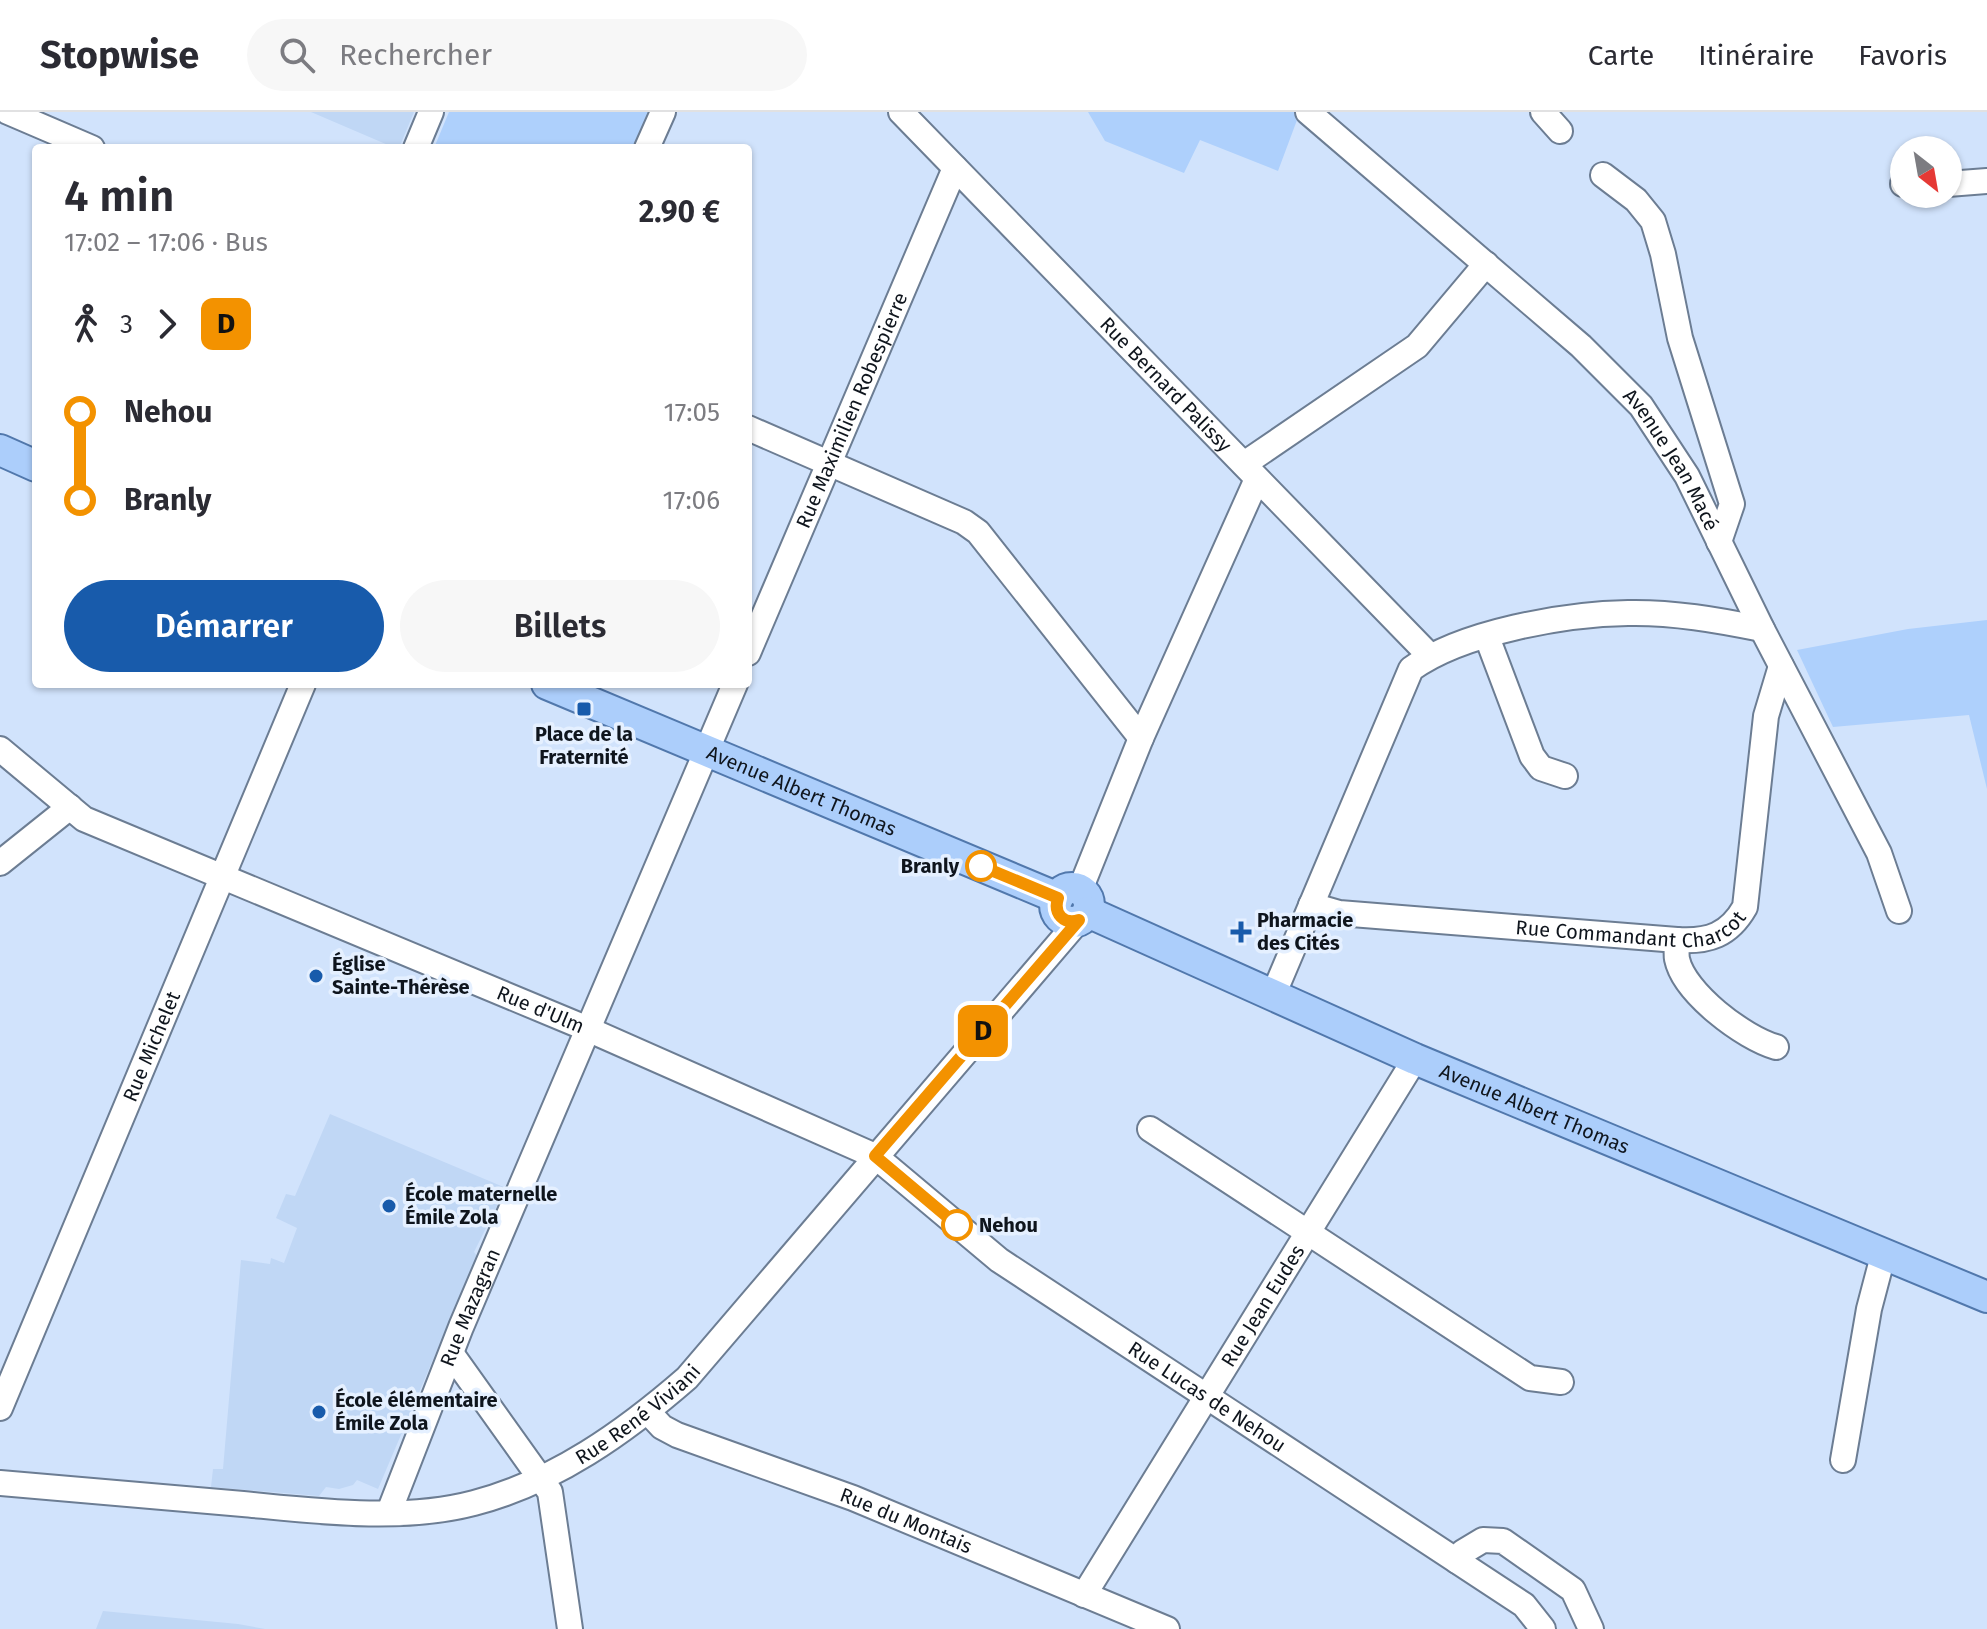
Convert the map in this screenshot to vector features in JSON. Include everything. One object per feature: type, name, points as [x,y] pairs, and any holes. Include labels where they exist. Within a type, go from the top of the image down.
[{"type":"main road","points":[[0,450],[32,464]]},
{"type":"main road","name":"Avenue Albert Thomas","points":[[557,688],[1076,905],[1415,1059],[1987,1297]]},
{"type":"street","points":[[8,112],[83,144]]},
{"type":"street","points":[[418,144],[431,112]]},
{"type":"street","points":[[649,144],[663,112]]},
{"type":"street","name":"Rue Bernard Palissy","points":[[901,112],[1430,656]]},
{"type":"street","name":"Avenue Jean Macé","points":[[1308,112],[1581,346],[1641,406],[1687,476],[1762,629],[1879,853],[1899,911]]},
{"type":"street","points":[[1543,112],[1560,131]]},
{"type":"street","name":"Rue Maximilien Robespierre","points":[[752,644],[955,168]]},
{"type":"street","points":[[1603,175],[1636,200],[1653,221],[1680,338],[1732,504],[1719,542]]},
{"type":"street","points":[[1962,183],[1987,181]]},
{"type":"street","points":[[1251,471],[1417,346],[1486,264]]},
{"type":"street","points":[[752,430],[964,522],[978,532],[1141,738]]},
{"type":"street","name":"Rue René Viviani","points":[[0,1483],[318,1511],[389,1512],[471,1504],[542,1479],[648,1412],[687,1378],[875,1156],[1076,905],[1251,471]]},
{"type":"street","points":[[1274,993],[1411,669],[1430,656],[1487,637],[1542,623],[1628,613],[1711,619],[1762,629]]},
{"type":"street","points":[[1487,637],[1532,756],[1541,768],[1565,776]]},
{"type":"street","name":"Rue Commandant Charcot","points":[[1311,905],[1339,913],[1677,940],[1698,941],[1718,936],[1735,923],[1745,907],[1766,716],[1781,666]]},
{"type":"street","name":"Rue Michelet","points":[[0,1408],[301,688]]},
{"type":"street","points":[[707,751],[733,688]]},
{"type":"street","name":"Rue d'Ulm","points":[[0,749],[84,819],[588,1031],[875,1156]]},
{"type":"street","name":"Rue Mazagran","points":[[389,1512],[453,1356],[466,1314],[707,751]]},
{"type":"street","points":[[0,863],[70,807]]},
{"type":"street","points":[[1677,940],[1677,960],[1699,996],[1757,1042],[1776,1047]]},
{"type":"street","name":"Rue Jean Eudes","points":[[1084,1595],[1415,1059]]},
{"type":"street","points":[[1150,1129],[1530,1378],[1561,1382]]},
{"type":"street","name":"Rue Lucas de Nehou","points":[[875,1156],[999,1260],[1208,1394],[1524,1605],[1543,1629]]},
{"type":"street","points":[[1843,1460],[1869,1309],[1884,1252]]},
{"type":"street","points":[[453,1356],[550,1492],[570,1629]]},
{"type":"street","name":"Rue du Montais","points":[[648,1412],[662,1427],[677,1435],[853,1498],[1167,1629]]},
{"type":"street","points":[[1457,1561],[1463,1552],[1483,1540],[1503,1541],[1573,1590],[1591,1629]]},
{"type":"shaded area","points":[[311,112],[414,112],[401,144],[386,144]]},
{"type":"shaded area","points":[[449,112],[649,112],[635,144],[436,144]]},
{"type":"shaded area","points":[[1088,112],[1300,112],[1278,171],[1200,140],[1184,173],[1105,141]]},
{"type":"shaded area","points":[[1987,620],[1987,789],[1969,715],[1833,727],[1797,650],[1908,629]]},
{"type":"shaded area","name":"École élémentaire Émile Zola","points":[[330,1114],[506,1188],[474,1252],[477,1256],[378,1489],[357,1480],[353,1485],[339,1489],[326,1487],[319,1496],[211,1487],[213,1469],[223,1469],[241,1260],[270,1264],[271,1258],[284,1263],[297,1228],[276,1218],[286,1194],[295,1196]]},
{"type":"shaded area","points":[[103,1611],[238,1624],[265,1629],[96,1629]]},
{"type":"bus line","name":"D","points":[[957,1225],[875,1156],[1079,920],[1069,922],[1060,917],[1056,908],[1058,898],[981,866]]},
{"type":"place","name":"Place de la Fraternité","points":[[584,709]]},
{"type":"place","name":"Branly","points":[[981,866]]},
{"type":"place","name":"Pharmacie des Cités","points":[[1241,932]]},
{"type":"place","name":"Église Sainte-Thérèse","points":[[316,976]]},
{"type":"place","name":"École maternelle Émile Zola","points":[[389,1206]]},
{"type":"place","name":"Nehou","points":[[957,1225]]},
{"type":"place","name":"École élémentaire Émile Zola","points":[[319,1412]]}]
